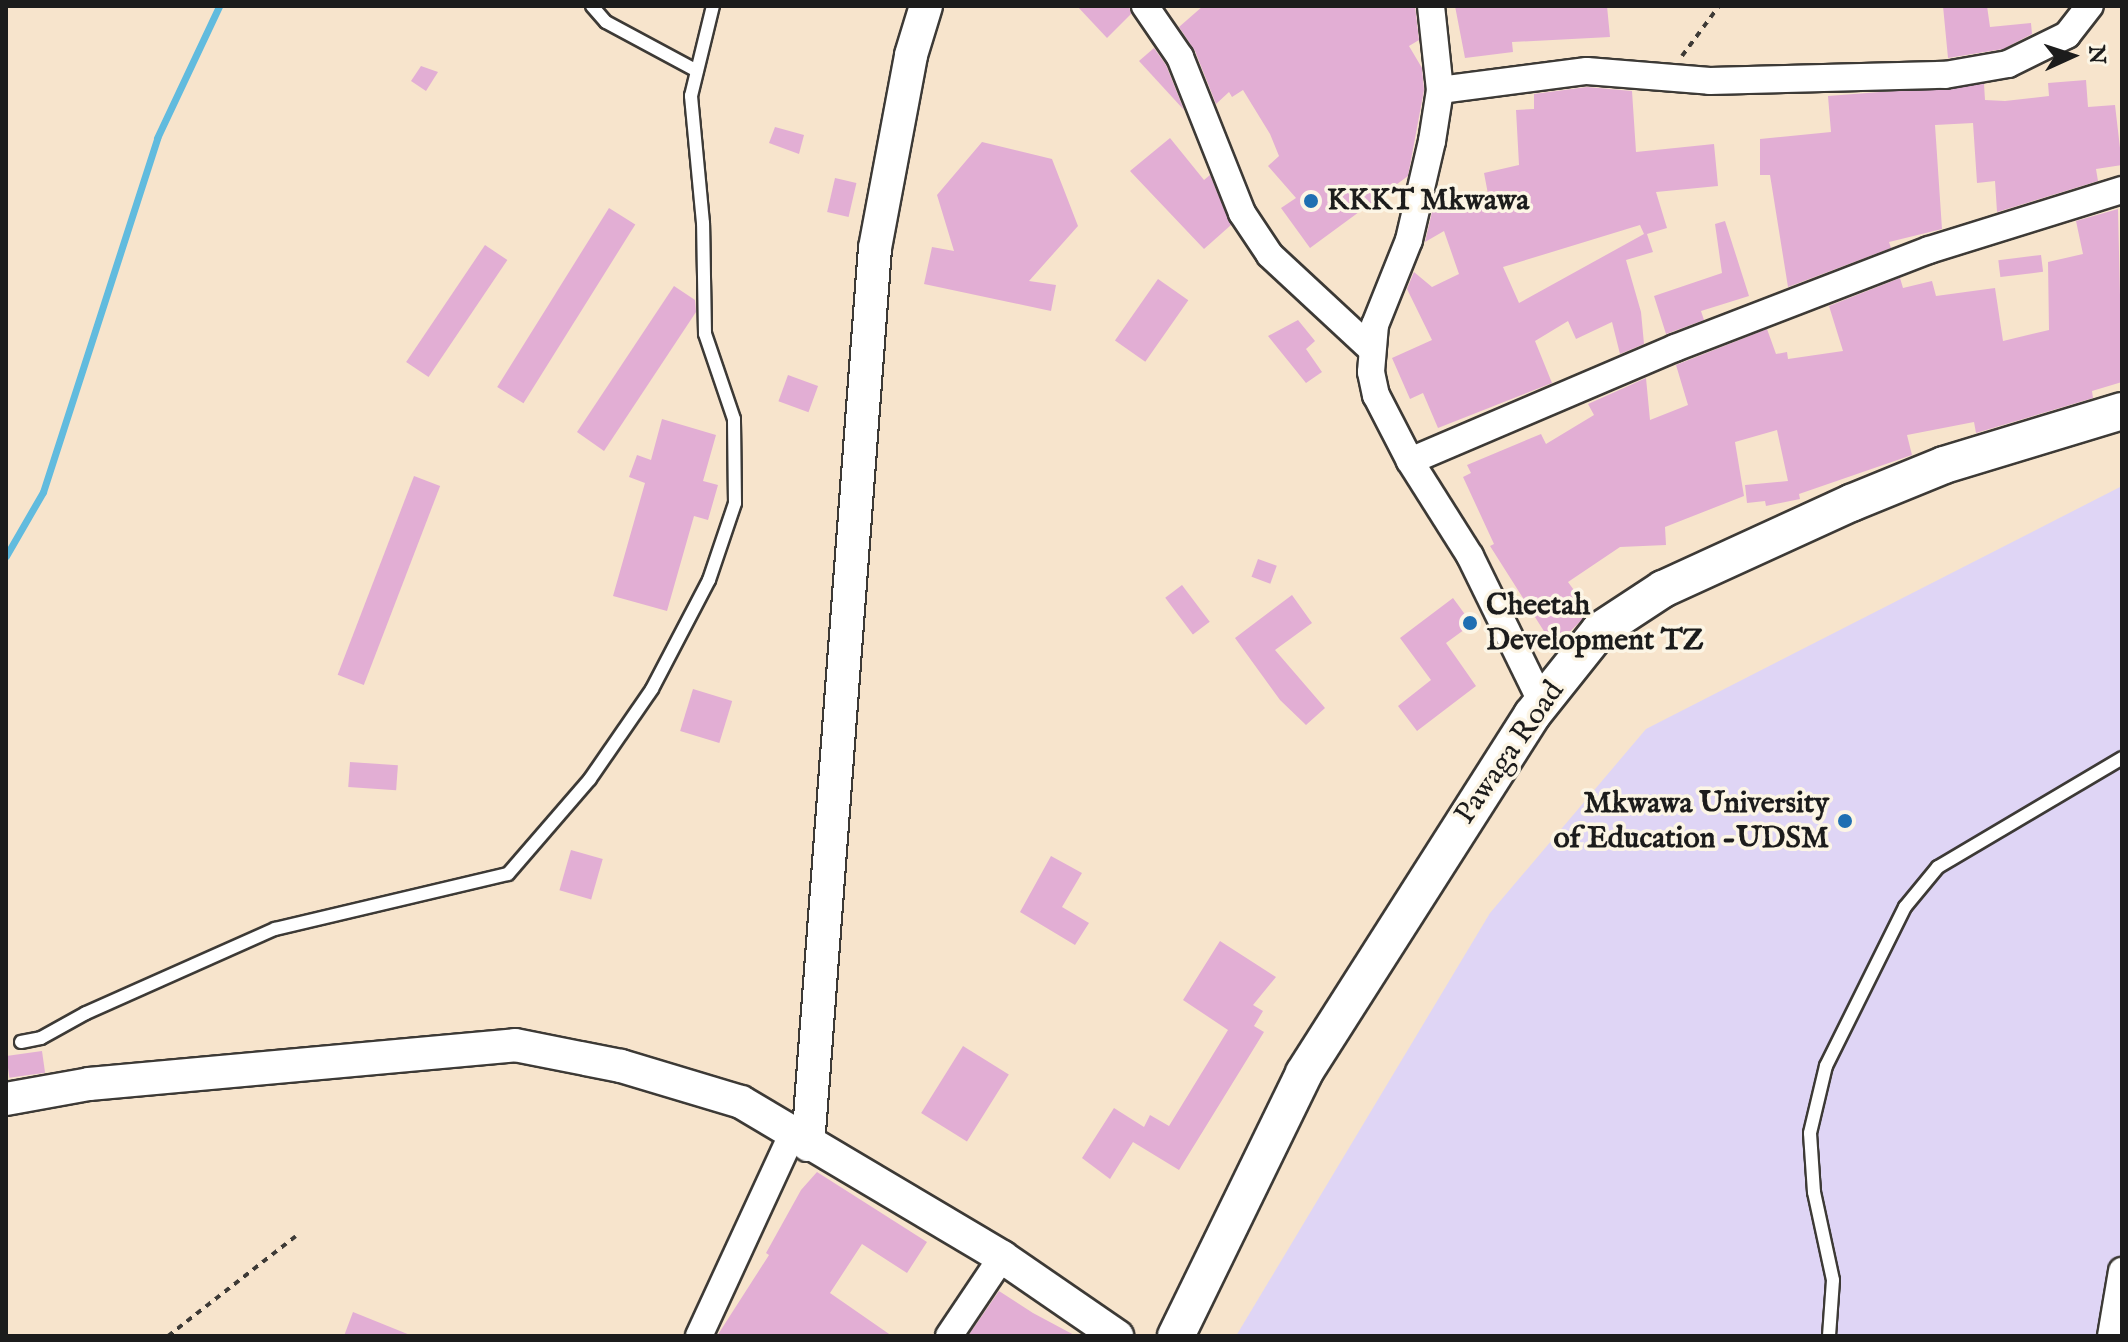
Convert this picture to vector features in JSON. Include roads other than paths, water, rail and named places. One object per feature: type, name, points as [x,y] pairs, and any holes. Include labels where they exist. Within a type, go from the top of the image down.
[{"type":"main road","name":"Pawaga Road","points":[[1176,1336],[1304,1073],[1542,703],[1599,631],[1663,589],[1754,544],[1944,465],[2122,411]]},
{"type":"street","points":[[699,1336],[800,1140],[870,293],[886,179],[926,6]]},
{"type":"street","points":[[1145,6],[1187,70],[1242,213],[1270,255],[1371,349]]},
{"type":"street","points":[[1431,6],[1440,90],[1423,191],[1371,349],[1376,395],[1410,461],[1470,556],[1542,703]]},
{"type":"street","points":[[1440,90],[1562,72],[1667,78],[1945,75],[2008,64],[2067,35],[2090,6]]},
{"type":"street","points":[[1410,461],[1661,354],[1929,250],[2122,190]]},
{"type":"street","points":[[6,1099],[89,1084],[515,1045],[621,1066],[741,1102],[800,1140],[1002,1257],[1117,1336]]},
{"type":"street","points":[[949,1336],[1002,1257]]},
{"type":"street","points":[[2111,1336],[2122,1271]]},
{"type":"lane","points":[[592,6],[606,22],[697,71]]},
{"type":"lane","points":[[21,1042],[41,1038],[141,987],[275,929],[508,874],[590,779],[652,689],[709,580],[735,503],[734,419],[705,334],[703,223],[691,96],[713,6]]},
{"type":"lane","points":[[1829,1336],[1833,1280],[1812,1161],[1817,1096],[1826,1066],[1905,907],[1938,867],[2122,758]]},
{"type":"waterway","points":[[6,556],[43,492],[157,138],[219,6]]},
{"type":"place","name":"KKKT Mkwawa","points":[[1311,201]]},
{"type":"place","name":"Cheetah Development TZ","points":[[1470,623]]},
{"type":"place","name":"Mkwawa University of Education -UDSM","points":[[1845,821]]}]
